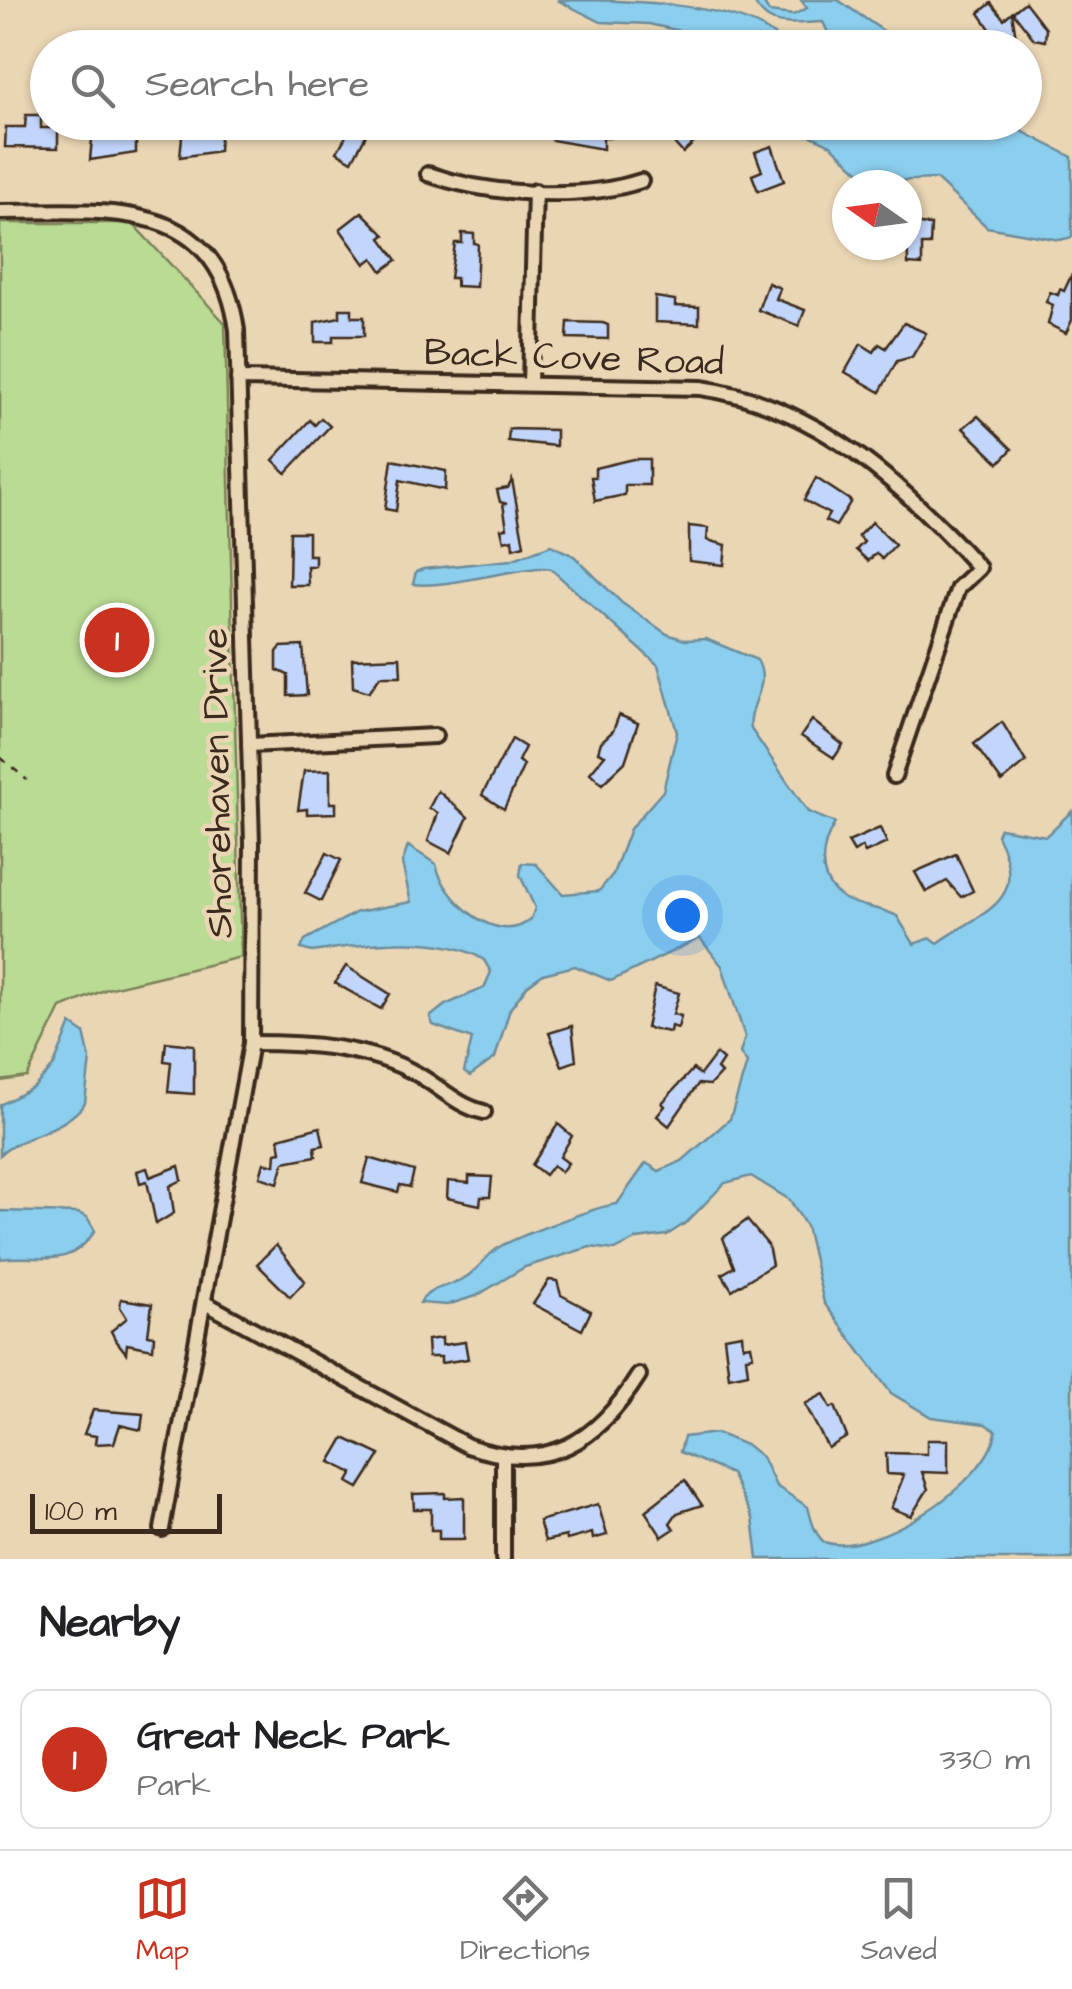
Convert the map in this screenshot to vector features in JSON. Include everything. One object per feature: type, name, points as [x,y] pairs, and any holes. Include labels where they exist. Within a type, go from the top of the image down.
[{"type":"street","points":[[428,174],[477,188],[535,191],[607,190],[641,181]]},
{"type":"street","points":[[530,384],[535,191]]},
{"type":"street","name":"Shorehaven Drive","points":[[0,212],[120,212],[179,230],[208,256],[228,286],[237,330],[249,745],[251,1043],[207,1304],[162,1529]]},
{"type":"street","name":"Back Cove Road","points":[[238,379],[701,388],[752,398],[790,414],[867,460],[931,515],[979,568],[958,588],[894,776]]},
{"type":"street","points":[[249,745],[435,736]]},
{"type":"street","points":[[251,1043],[320,1046],[374,1056],[416,1074],[461,1104],[484,1112]]},
{"type":"street","points":[[207,1304],[468,1446],[504,1456],[540,1456],[587,1437],[618,1407],[639,1375]]},
{"type":"street","points":[[503,1559],[504,1456]]},
{"type":"path","points":[[0,757],[28,780]]},
{"type":"green space","points":[[0,223],[132,223],[225,323],[241,957],[107,989],[61,1008],[27,1077],[0,1081]]},
{"type":"water","points":[[557,0],[680,6],[714,11],[767,30],[676,30],[649,24],[601,22]]},
{"type":"water","points":[[753,0],[762,0],[769,12],[793,15],[807,8],[801,0],[838,0],[882,30],[827,30],[823,22],[782,23],[759,10]]},
{"type":"water","points":[[820,140],[1039,140],[1072,157],[1072,237],[1060,240],[987,227],[936,179],[922,180],[922,170],[858,170]]},
{"type":"water","points":[[551,545],[574,556],[622,603],[667,634],[685,640],[706,639],[757,660],[762,678],[751,729],[808,812],[835,823],[824,853],[829,883],[845,899],[897,916],[914,944],[931,938],[938,943],[998,902],[1009,876],[997,835],[1000,828],[1046,836],[1072,811],[1072,1559],[758,1559],[753,1518],[731,1474],[680,1452],[684,1437],[717,1433],[748,1446],[762,1457],[776,1486],[808,1507],[815,1530],[824,1542],[845,1544],[898,1528],[952,1493],[989,1451],[996,1431],[985,1424],[931,1417],[891,1393],[824,1303],[806,1226],[790,1200],[751,1176],[725,1183],[687,1222],[667,1235],[637,1239],[615,1250],[590,1247],[525,1267],[476,1296],[447,1305],[420,1303],[435,1290],[466,1277],[501,1246],[617,1204],[646,1163],[659,1171],[682,1161],[730,1119],[747,1063],[740,1053],[745,1037],[722,966],[700,938],[611,981],[575,966],[543,974],[527,986],[510,1009],[495,1058],[470,1076],[464,1072],[472,1039],[433,1025],[430,1017],[445,1005],[484,988],[491,972],[484,960],[466,951],[423,943],[312,952],[301,949],[305,940],[357,912],[411,902],[402,863],[408,846],[436,864],[460,905],[488,924],[503,928],[518,927],[531,919],[535,908],[520,875],[522,863],[536,864],[563,894],[599,891],[613,874],[630,829],[663,791],[677,732],[658,665],[551,569],[413,584],[416,572],[423,569],[511,560]]},
{"type":"water","points":[[71,1024],[84,1033],[90,1059],[85,1103],[66,1120],[0,1155],[0,1105],[34,1087],[53,1067]]},
{"type":"water","points":[[0,1211],[78,1213],[87,1217],[95,1231],[85,1244],[63,1256],[0,1259]]},
{"type":"building","points":[[1025,2],[1046,29],[1045,41],[1042,30],[1027,30],[1013,12]]},
{"type":"building","points":[[991,3],[1004,19],[1012,12],[1015,30],[991,30],[979,13]]},
{"type":"building","points":[[26,115],[30,115],[30,140],[58,140],[58,148],[5,147],[6,127],[25,127]]},
{"type":"building","points":[[92,140],[136,140],[136,153],[90,160]]},
{"type":"building","points":[[182,140],[220,140],[219,151],[180,157]]},
{"type":"building","points":[[344,140],[363,140],[352,161],[337,152]]},
{"type":"building","points":[[552,140],[603,140],[603,149]]},
{"type":"building","points":[[671,140],[697,140],[683,153]]},
{"type":"building","points":[[772,146],[784,181],[758,191],[752,175],[762,171],[755,152]]},
{"type":"building","points":[[362,212],[385,235],[381,238],[397,260],[382,271],[373,258],[365,264],[340,229]]},
{"type":"building","points":[[922,224],[931,225],[930,245],[922,245]]},
{"type":"building","points":[[462,233],[474,234],[474,243],[478,244],[476,287],[456,286],[456,278],[450,278],[455,243],[462,243]]},
{"type":"building","points":[[908,260],[922,260],[922,265],[908,264]]},
{"type":"building","points":[[1072,274],[1072,320],[1066,333],[1048,324],[1053,305],[1046,302],[1050,292],[1058,295],[1060,289],[1064,291]]},
{"type":"building","points":[[768,283],[780,288],[776,299],[805,310],[799,326],[758,310]]},
{"type":"building","points":[[655,297],[675,300],[675,306],[699,307],[699,324],[655,322]]},
{"type":"building","points":[[340,309],[352,309],[352,317],[364,317],[364,336],[333,336],[333,342],[315,342],[315,322],[340,317]]},
{"type":"building","points":[[568,322],[608,325],[608,339],[567,338]]},
{"type":"building","points":[[904,323],[926,333],[912,357],[897,361],[880,392],[845,372],[861,344],[874,352],[879,344],[886,348]]},
{"type":"building","points":[[978,416],[1012,449],[999,463],[963,428]]},
{"type":"building","points":[[321,418],[330,426],[286,473],[273,460],[310,420],[315,425]]},
{"type":"building","points":[[509,429],[556,430],[556,446],[508,441]]},
{"type":"building","points":[[649,459],[649,485],[625,485],[625,495],[595,501],[591,477],[595,477],[595,468]]},
{"type":"building","points":[[392,460],[446,471],[445,490],[400,480],[396,511],[385,509]]},
{"type":"building","points":[[816,478],[851,501],[836,526],[825,521],[829,514],[804,500]]},
{"type":"building","points":[[512,480],[524,545],[513,548],[512,539],[504,541],[501,529],[507,528],[503,504],[507,504],[500,502],[497,490],[508,488]]},
{"type":"building","points":[[872,522],[895,545],[882,559],[876,553],[868,561],[856,550],[864,542],[858,536]]},
{"type":"building","points":[[689,526],[708,528],[707,540],[726,545],[724,565],[689,561]]},
{"type":"building","points":[[290,532],[308,532],[308,555],[315,555],[315,566],[307,566],[308,585],[289,585]]},
{"type":"building","points":[[303,646],[307,695],[288,696],[288,675],[277,670],[277,652],[281,647]]},
{"type":"building","points":[[400,657],[401,676],[380,676],[369,692],[353,687],[352,659]]},
{"type":"building","points":[[619,715],[638,723],[625,762],[602,784],[590,773],[605,755],[598,752],[601,742],[613,731]]},
{"type":"building","points":[[812,720],[843,745],[834,758],[801,736]]},
{"type":"building","points":[[1002,722],[1026,762],[1002,782],[974,744]]},
{"type":"building","points":[[512,739],[525,747],[518,761],[524,765],[504,809],[482,795]]},
{"type":"building","points":[[330,770],[330,803],[336,803],[336,813],[307,814],[307,809],[298,810],[304,771]]},
{"type":"building","points":[[438,791],[468,817],[451,853],[428,841],[438,813],[429,808]]},
{"type":"building","points":[[880,828],[887,843],[865,853],[862,847],[854,852],[848,842]]},
{"type":"building","points":[[327,853],[341,860],[321,901],[305,893]]},
{"type":"building","points":[[956,854],[973,891],[961,897],[947,881],[926,892],[915,872]]},
{"type":"building","points":[[346,966],[390,994],[381,1009],[335,983]]},
{"type":"building","points":[[655,986],[679,993],[673,1014],[681,1016],[678,1028],[671,1026],[670,1032],[646,1028]]},
{"type":"building","points":[[572,1026],[576,1061],[562,1066],[549,1033]]},
{"type":"building","points":[[166,1042],[194,1045],[194,1094],[168,1092],[171,1062],[164,1061]]},
{"type":"building","points":[[716,1054],[723,1060],[717,1069],[721,1073],[710,1085],[698,1084],[669,1126],[657,1116],[665,1106],[662,1103],[693,1069],[700,1075]]},
{"type":"building","points":[[558,1124],[572,1136],[560,1157],[568,1163],[561,1172],[553,1165],[545,1175],[532,1165]]},
{"type":"building","points":[[320,1127],[324,1145],[315,1147],[316,1156],[284,1162],[278,1183],[260,1177],[264,1163],[275,1165],[276,1153],[281,1152],[279,1138]]},
{"type":"building","points":[[369,1158],[414,1171],[410,1187],[400,1185],[398,1192],[362,1183]]},
{"type":"building","points":[[179,1166],[182,1180],[170,1186],[174,1213],[156,1224],[147,1181],[140,1183],[137,1171],[147,1168],[150,1177]]},
{"type":"building","points":[[469,1176],[492,1177],[490,1197],[481,1197],[480,1205],[447,1198],[448,1181],[469,1183]]},
{"type":"building","points":[[747,1220],[768,1245],[772,1265],[732,1290],[722,1274],[734,1267],[723,1238]]},
{"type":"building","points":[[276,1245],[305,1281],[290,1297],[257,1264]]},
{"type":"building","points":[[549,1280],[557,1281],[561,1295],[591,1311],[582,1330],[533,1304]]},
{"type":"building","points":[[121,1299],[152,1304],[148,1335],[154,1336],[153,1349],[127,1344],[126,1353],[115,1339],[111,1331],[127,1318],[120,1307]]},
{"type":"building","points":[[742,1334],[743,1346],[751,1345],[753,1356],[746,1357],[748,1373],[729,1377],[724,1337]]},
{"type":"building","points":[[442,1338],[442,1345],[465,1342],[468,1359],[441,1363],[441,1357],[428,1357],[427,1340]]},
{"type":"building","points":[[824,1394],[831,1408],[835,1406],[847,1437],[828,1448],[805,1404]]},
{"type":"building","points":[[93,1410],[143,1414],[141,1430],[120,1425],[114,1443],[95,1444],[96,1436],[84,1434]]},
{"type":"building","points":[[344,1438],[380,1455],[359,1488],[348,1482],[353,1473],[330,1462]]},
{"type":"building","points":[[927,1440],[948,1440],[948,1473],[922,1472],[928,1489],[911,1516],[891,1508],[904,1475],[887,1474],[886,1453],[927,1454]]},
{"type":"building","points":[[685,1480],[702,1505],[677,1513],[670,1523],[674,1529],[662,1537],[645,1511]]},
{"type":"building","points":[[445,1493],[445,1498],[464,1497],[464,1539],[439,1539],[439,1530],[431,1530],[431,1509],[414,1509],[413,1494]]},
{"type":"building","points":[[598,1504],[607,1535],[593,1539],[592,1533],[545,1541],[539,1521]]},
{"type":"place","name":"Great Neck Park","points":[[117,640]]}]
